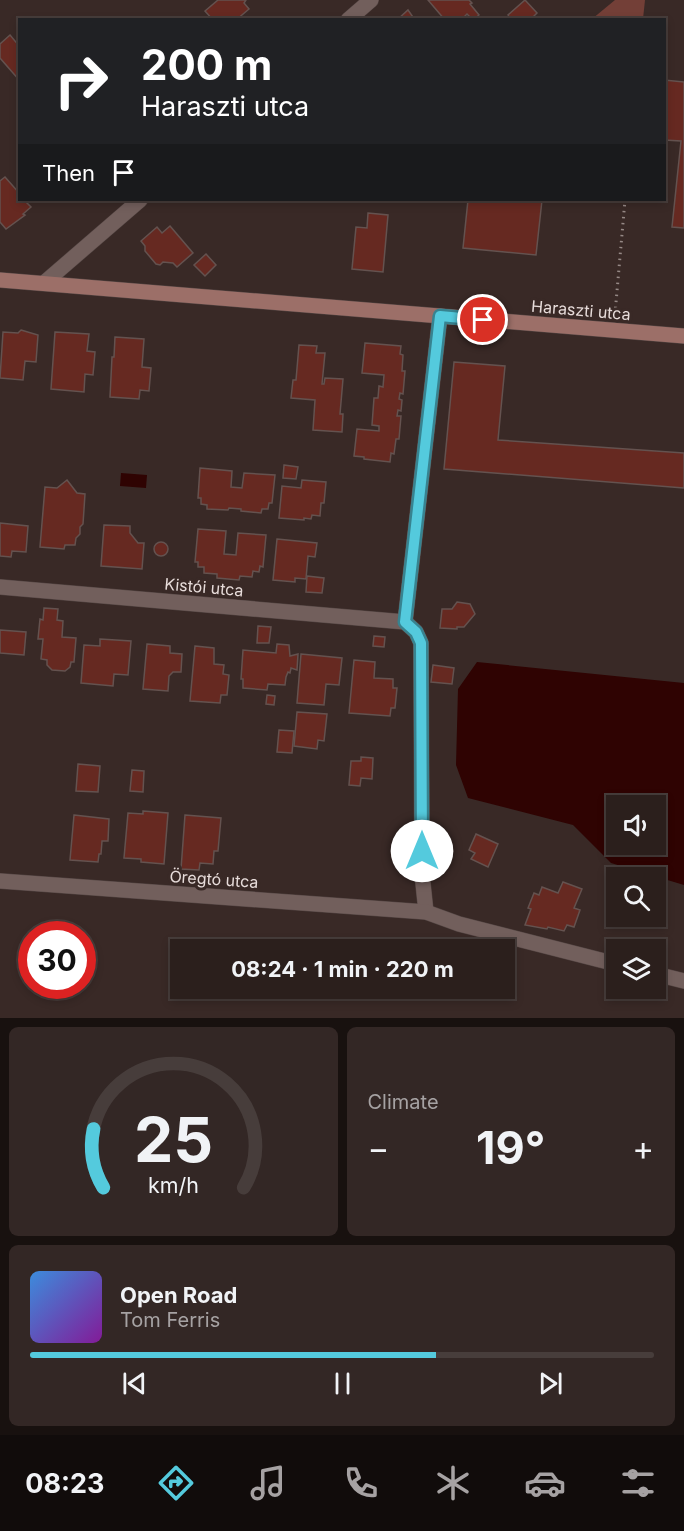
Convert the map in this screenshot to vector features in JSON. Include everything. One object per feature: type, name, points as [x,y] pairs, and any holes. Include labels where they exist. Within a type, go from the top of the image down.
[{"type":"main road","name":"Haraszti utca","points":[[0,280],[684,336]]},
{"type":"street","points":[[350,18],[371,0]]},
{"type":"street","points":[[44,283],[139,201]]},
{"type":"street","points":[[426,912],[422,874],[421,643],[416,632],[405,622],[440,316]]},
{"type":"street","name":"Kistói utca","points":[[0,587],[405,622]]},
{"type":"street","name":"Öregtó utca","points":[[0,882],[426,912],[459,924],[606,961]]},
{"type":"street","points":[[666,976],[684,981]]},
{"type":"path","points":[[614,330],[625,201]]},
{"type":"shaded area","points":[[615,0],[645,0],[643,18],[593,18]]},
{"type":"shaded area","points":[[121,473],[147,475],[146,488],[120,486]]},
{"type":"shaded area","points":[[477,662],[684,683],[684,885],[666,880],[666,867],[624,867],[611,863],[573,825],[468,798],[456,765],[458,689]]},
{"type":"building","points":[[218,0],[246,0],[244,3],[249,9],[238,18],[211,18],[205,11]]},
{"type":"building","points":[[428,0],[469,0],[479,15],[475,18],[471,18],[467,14],[463,18],[443,18]]},
{"type":"building","points":[[525,0],[537,13],[532,18],[510,18],[508,15]]},
{"type":"building","points":[[408,10],[414,18],[399,18]]},
{"type":"building","points":[[10,35],[18,45],[18,79],[0,58],[0,44]]},
{"type":"building","points":[[666,80],[684,82],[684,228],[672,227],[681,141],[666,140]]},
{"type":"building","points":[[5,177],[18,192],[18,201],[25,201],[31,207],[23,214],[25,215],[6,229],[0,222],[0,181]]},
{"type":"building","points":[[468,201],[542,201],[536,255],[463,248]]},
{"type":"building","points":[[368,213],[388,215],[383,272],[352,269],[356,227],[367,228]]},
{"type":"building","points":[[170,226],[193,253],[177,267],[173,263],[156,264],[145,251],[145,246],[141,241],[157,227],[162,233]]},
{"type":"building","points":[[206,254],[216,265],[205,276],[194,265]]},
{"type":"building","points":[[21,330],[38,335],[36,362],[25,361],[23,380],[0,378],[3,332],[18,333]]},
{"type":"building","points":[[55,332],[89,334],[87,351],[95,352],[93,375],[85,374],[84,392],[51,389]]},
{"type":"building","points":[[115,337],[144,339],[142,367],[151,368],[149,391],[140,390],[139,399],[110,397]]},
{"type":"building","points":[[365,343],[401,346],[400,354],[403,355],[402,371],[405,371],[403,394],[400,393],[401,411],[398,410],[397,416],[401,416],[399,439],[396,439],[394,454],[391,453],[390,462],[354,456],[357,429],[379,431],[379,426],[372,425],[374,398],[378,398],[379,386],[383,387],[384,375],[362,373]]},
{"type":"building","points":[[299,345],[317,346],[316,353],[325,353],[322,384],[325,378],[343,379],[340,414],[343,414],[342,432],[313,430],[315,400],[291,398],[293,380],[296,380]]},
{"type":"building","points":[[454,362],[505,366],[498,440],[684,453],[684,488],[444,469]]},
{"type":"building","points":[[284,465],[298,467],[296,479],[283,478]]},
{"type":"building","points":[[200,468],[232,471],[231,487],[242,488],[244,473],[275,475],[272,503],[269,503],[268,509],[262,509],[261,513],[229,508],[228,510],[207,509],[207,505],[201,504],[201,498],[198,498]]},
{"type":"building","points":[[67,480],[77,493],[85,494],[80,534],[76,538],[75,545],[65,545],[64,549],[40,547],[45,487],[57,488]]},
{"type":"building","points":[[302,480],[326,482],[320,516],[312,515],[311,519],[304,518],[304,520],[279,518],[282,486],[301,488]]},
{"type":"building","points":[[0,523],[28,526],[26,552],[12,551],[11,557],[0,556]]},
{"type":"building","points":[[104,525],[130,526],[130,533],[138,543],[144,543],[142,569],[101,566]]},
{"type":"building","points":[[198,529],[226,531],[224,554],[236,555],[238,533],[266,535],[263,567],[260,566],[259,572],[253,571],[252,577],[240,576],[239,580],[217,578],[217,574],[204,573],[204,567],[198,567],[198,562],[195,562]]},
{"type":"building","points":[[277,539],[317,543],[315,557],[308,556],[306,579],[295,578],[295,582],[273,580]]},
{"type":"building","points":[[158,542],[164,542],[168,549],[164,556],[158,556],[154,552],[154,546]]},
{"type":"building","points":[[307,576],[324,578],[322,593],[306,592]]},
{"type":"building","points":[[457,602],[470,604],[475,614],[464,627],[440,628],[442,609],[452,609]]},
{"type":"building","points":[[44,608],[58,609],[57,620],[63,621],[62,637],[76,638],[74,662],[71,662],[70,667],[65,671],[52,670],[47,665],[47,660],[41,659],[43,639],[38,639],[40,619],[43,620]]},
{"type":"building","points":[[258,626],[271,627],[269,643],[257,643]]},
{"type":"building","points":[[0,630],[26,632],[24,655],[0,653]]},
{"type":"building","points":[[374,636],[385,637],[384,647],[373,646]]},
{"type":"building","points":[[100,639],[131,641],[128,675],[114,674],[113,686],[81,683],[84,645],[100,646]]},
{"type":"building","points":[[147,644],[170,646],[170,653],[182,654],[181,672],[173,672],[169,676],[168,691],[143,689]]},
{"type":"building","points":[[277,644],[289,645],[290,656],[298,654],[297,670],[291,668],[285,685],[268,684],[267,690],[243,688],[243,679],[241,679],[243,650],[276,653]]},
{"type":"building","points":[[195,646],[214,648],[214,664],[224,665],[223,674],[229,675],[227,695],[221,695],[220,703],[190,701]]},
{"type":"building","points":[[301,654],[342,658],[339,685],[326,684],[324,705],[297,703]]},
{"type":"building","points":[[354,660],[375,662],[374,678],[393,679],[393,688],[397,688],[395,708],[391,708],[390,716],[349,713]]},
{"type":"building","points":[[433,665],[454,668],[452,684],[431,682]]},
{"type":"building","points":[[267,695],[275,696],[274,705],[266,704]]},
{"type":"building","points":[[297,712],[327,714],[324,741],[318,740],[317,749],[294,746]]},
{"type":"building","points":[[279,730],[294,731],[292,753],[277,752]]},
{"type":"building","points":[[361,757],[373,758],[372,779],[361,778],[360,786],[349,785],[351,761],[361,761]]},
{"type":"building","points":[[78,764],[100,766],[98,792],[76,791]]},
{"type":"building","points":[[132,770],[144,771],[143,792],[130,791]]},
{"type":"building","points":[[143,811],[168,813],[164,864],[124,858],[128,813],[143,814]]},
{"type":"building","points":[[74,815],[109,819],[108,841],[102,841],[98,862],[70,860]]},
{"type":"building","points":[[185,815],[221,818],[218,851],[214,851],[213,864],[200,863],[199,870],[181,869]]},
{"type":"building","points":[[476,834],[498,844],[488,867],[471,859],[475,853],[469,850]]},
{"type":"building","points":[[563,882],[582,889],[574,908],[580,910],[574,927],[567,925],[564,931],[525,925],[534,893],[539,895],[542,887],[558,893]]},
{"type":"route","points":[[422,851],[421,643],[416,632],[405,622],[440,316],[483,320]]}]
